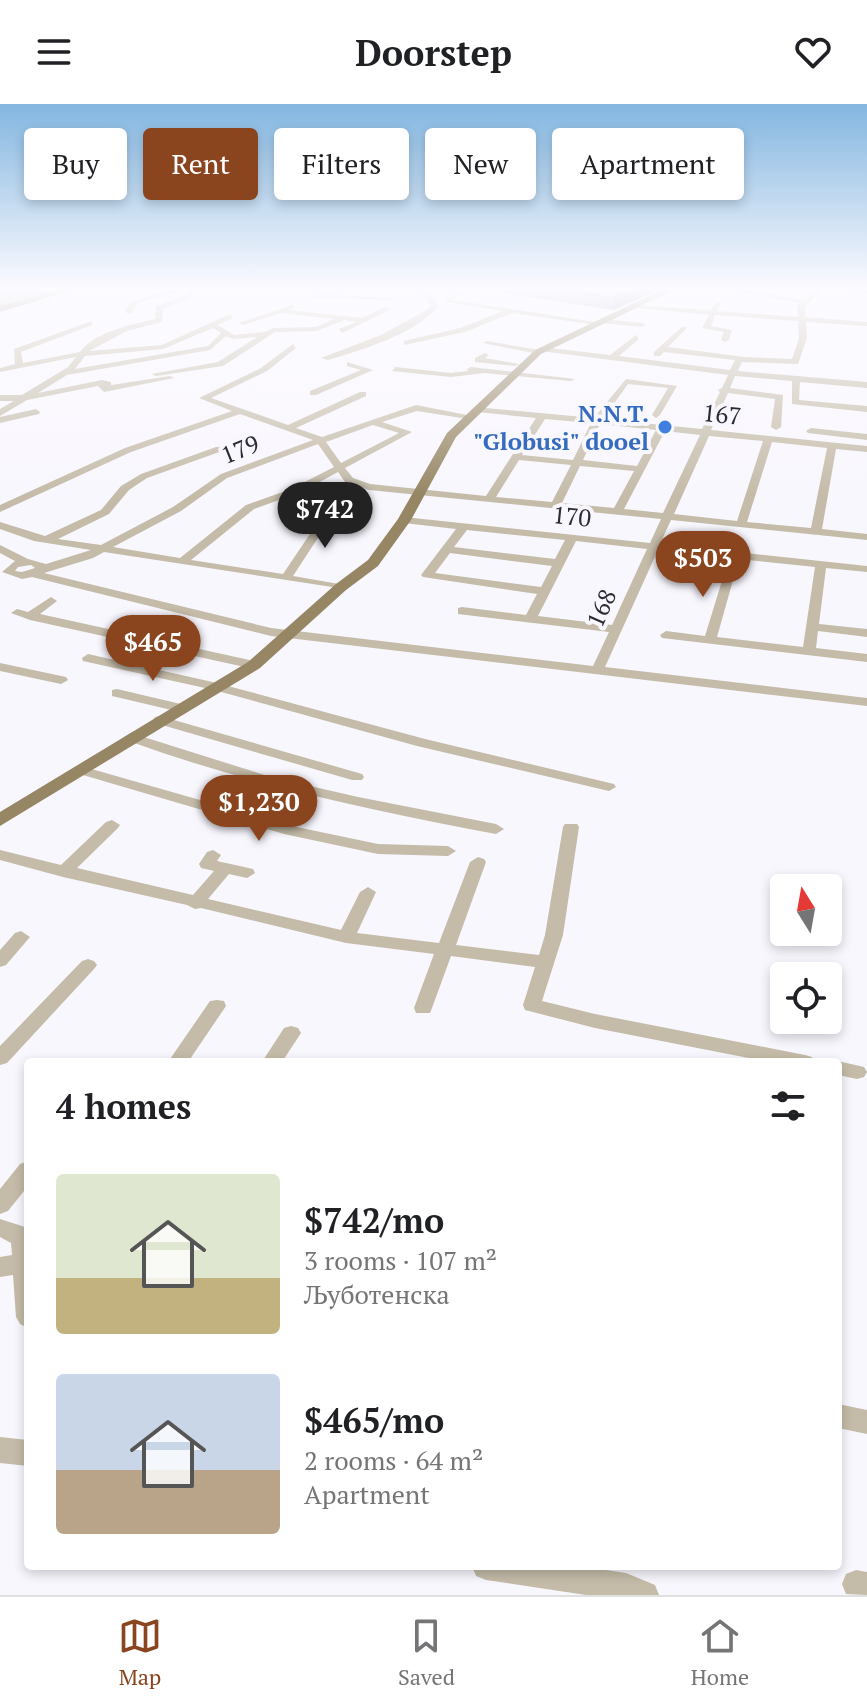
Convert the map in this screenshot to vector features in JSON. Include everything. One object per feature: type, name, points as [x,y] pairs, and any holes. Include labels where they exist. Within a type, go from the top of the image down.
[{"type":"main road","points":[[0,820],[131,737],[254,665],[291,635],[341,587],[373,563],[404,520],[451,435],[534,357]]},
{"type":"street","points":[[18,357],[19,365]]},
{"type":"street","points":[[0,370],[66,357]]},
{"type":"street","points":[[0,413],[71,369],[78,357]]},
{"type":"street","points":[[59,374],[163,357]]},
{"type":"street","points":[[156,374],[220,364],[232,357]]},
{"type":"street","points":[[283,357],[238,381],[231,388],[203,398],[322,441],[338,466],[355,483],[420,493],[618,510],[867,537]]},
{"type":"street","points":[[483,357],[478,360],[515,374]]},
{"type":"street","points":[[597,357],[796,379],[863,392]]},
{"type":"street","points":[[647,363],[654,357]]},
{"type":"street","points":[[729,357],[795,362],[797,357]]},
{"type":"street","name":"168","points":[[597,671],[722,390],[741,358]]},
{"type":"street","points":[[313,393],[369,370],[350,364]]},
{"type":"street","points":[[429,365],[572,379]]},
{"type":"street","points":[[395,369],[451,375],[481,372]]},
{"type":"street","points":[[386,382],[410,372]]},
{"type":"street","points":[[445,385],[462,376],[515,374]]},
{"type":"street","points":[[0,398],[25,398],[106,383],[102,388],[112,388],[172,378]]},
{"type":"street","points":[[796,379],[795,402],[867,409]]},
{"type":"street","points":[[556,505],[597,421],[626,381],[673,386],[656,415]]},
{"type":"street","points":[[300,389],[346,401]]},
{"type":"street","points":[[722,390],[780,397],[776,427]]},
{"type":"street","points":[[796,398],[863,392]]},
{"type":"street","points":[[286,429],[363,394]]},
{"type":"street","name":"179","points":[[39,571],[70,563],[102,548],[177,509],[224,476],[421,407],[473,412]]},
{"type":"street","points":[[0,420],[36,412]]},
{"type":"street","points":[[0,509],[128,450],[238,412]]},
{"type":"street","name":"167","points":[[473,412],[597,421],[867,449]]},
{"type":"street","points":[[489,499],[542,416]]},
{"type":"street","points":[[183,561],[250,507],[295,491],[407,432],[373,423]]},
{"type":"street","points":[[618,510],[662,428]]},
{"type":"street","points":[[811,431],[867,437]]},
{"type":"street","points":[[741,525],[769,438]]},
{"type":"street","points":[[816,531],[832,445]]},
{"type":"street","points":[[47,540],[105,512],[125,488],[144,476],[219,449]]},
{"type":"street","points":[[516,457],[642,469]]},
{"type":"street","points":[[295,491],[321,525]]},
{"type":"street","points":[[287,577],[321,525],[347,509]]},
{"type":"street","name":"170","points":[[404,520],[867,569]]},
{"type":"street","points":[[0,525],[16,533],[47,540],[341,587]]},
{"type":"street","points":[[464,526],[427,575],[543,591]]},
{"type":"street","points":[[530,619],[572,538]]},
{"type":"street","points":[[0,548],[25,562],[38,563],[39,571]]},
{"type":"street","points":[[447,549],[559,563]]},
{"type":"street","points":[[710,640],[735,555]]},
{"type":"street","points":[[0,585],[7,571],[25,562]]},
{"type":"street","points":[[809,652],[821,564]]},
{"type":"street","points":[[7,571],[39,571],[260,631],[867,702]]},
{"type":"street","points":[[51,601],[23,614],[254,665]]},
{"type":"street","points":[[462,611],[615,629]]},
{"type":"street","points":[[813,627],[867,633]]},
{"type":"street","points":[[666,635],[867,658]]},
{"type":"street","points":[[88,658],[217,687],[422,743],[609,787]]},
{"type":"street","points":[[0,667],[61,680]]},
{"type":"street","points":[[117,693],[180,708]]},
{"type":"street","points":[[160,720],[357,777]]},
{"type":"street","points":[[131,737],[172,753],[331,795],[496,829]]},
{"type":"street","points":[[81,770],[298,832],[378,849],[448,851]]},
{"type":"street","points":[[63,872],[112,825]]},
{"type":"street","points":[[571,827],[554,935],[530,1000],[537,1009],[785,1058]]},
{"type":"street","points":[[0,855],[195,904],[346,937],[543,962]]},
{"type":"street","points":[[195,904],[219,862],[247,873]]},
{"type":"street","points":[[423,1008],[478,862]]},
{"type":"street","points":[[346,937],[368,892]]},
{"type":"street","points":[[0,961],[21,937]]},
{"type":"street","points":[[0,1058],[88,965]]},
{"type":"street","points":[[181,1058],[217,1006]]},
{"type":"street","points":[[275,1058],[291,1033]]},
{"type":"street","points":[[0,1205],[24,1175]]},
{"type":"street","points":[[0,1228],[17,1234],[22,1240],[17,1261],[24,1297]]},
{"type":"street","points":[[842,1417],[867,1422]]},
{"type":"street","points":[[0,1450],[24,1453]]},
{"type":"street","points":[[513,1570],[626,1587],[645,1595]]},
{"type":"place","name":"N.N.T. \"Globusi\" dooel","points":[[665,427]]}]
